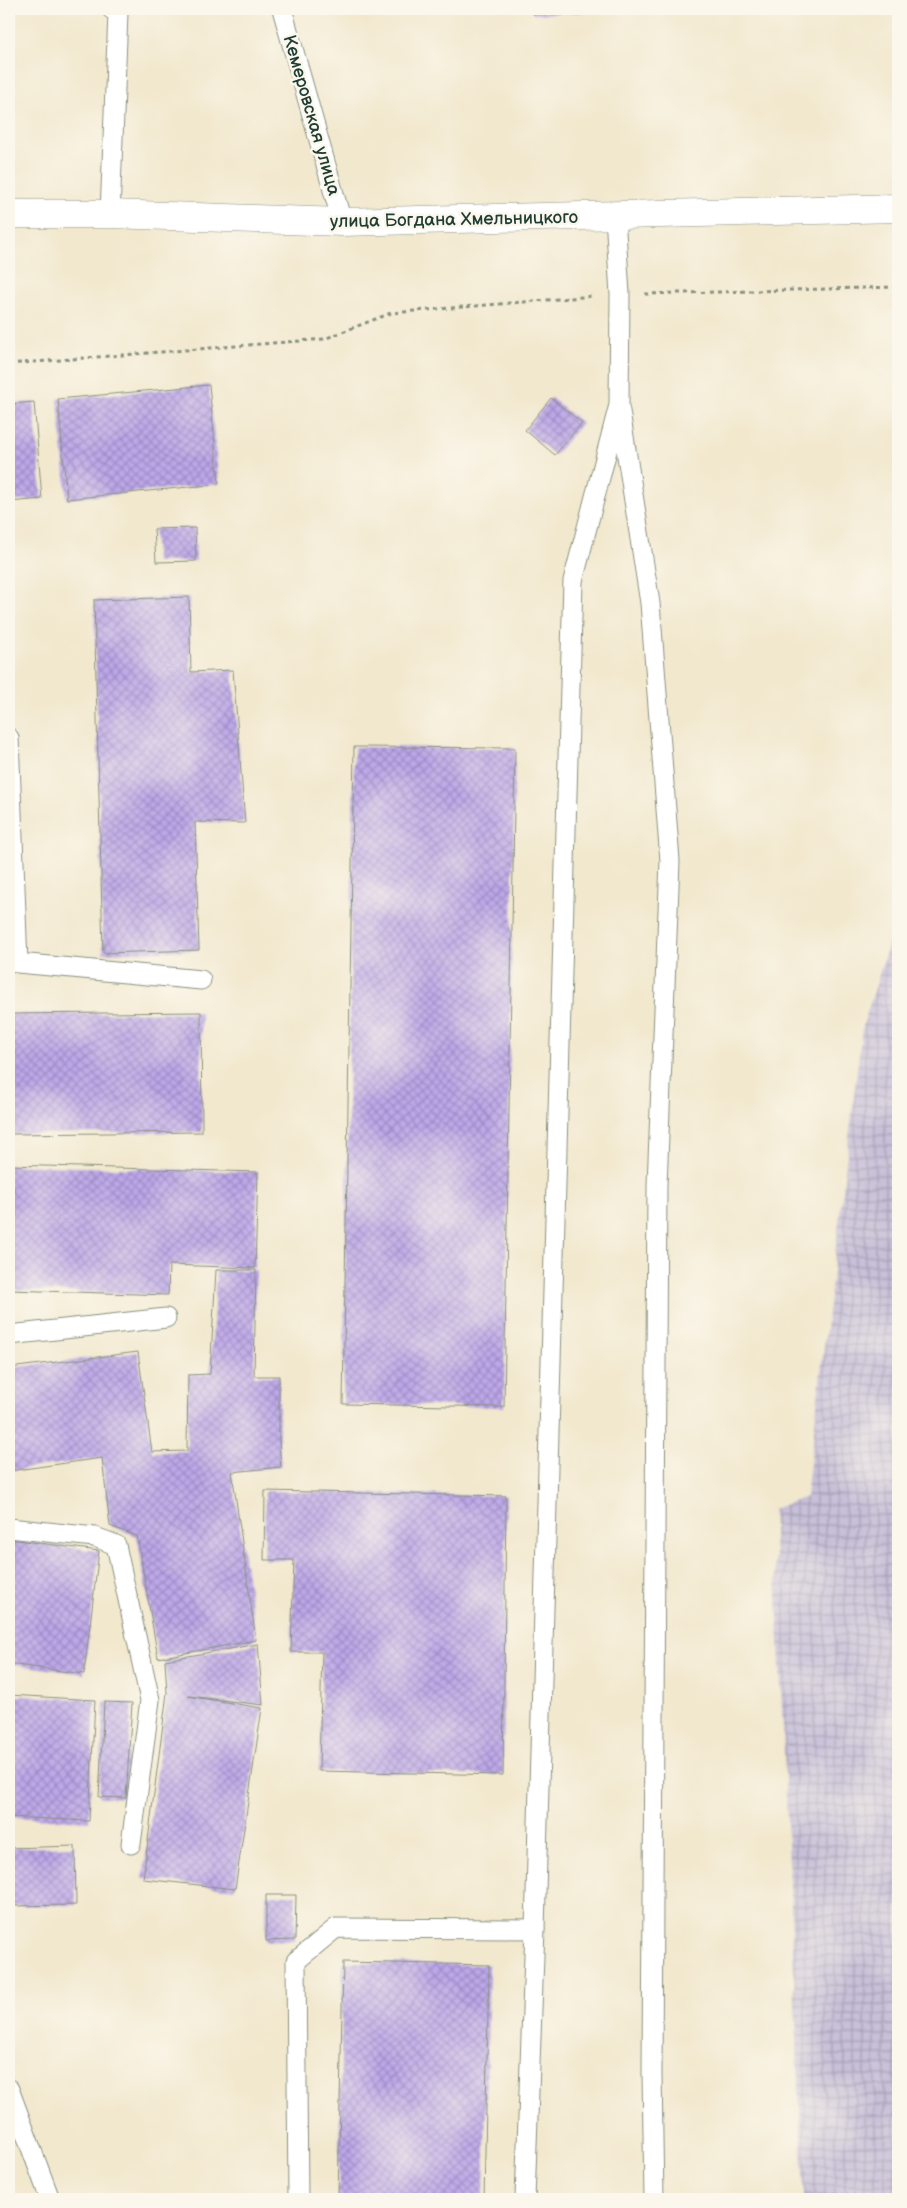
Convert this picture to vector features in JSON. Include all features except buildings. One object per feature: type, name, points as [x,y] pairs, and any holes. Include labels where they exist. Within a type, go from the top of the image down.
[{"type":"street","name":"улица Богдана Хмельницкого","points":[[9,214],[110,214],[342,222],[898,208]]},
{"type":"lane","points":[[110,214],[118,13],[111,9]]},
{"type":"lane","name":"Кемеровская улица","points":[[282,9],[342,222]]},
{"type":"lane","points":[[615,216],[620,294],[619,405],[650,603],[670,860],[657,1185],[652,2073],[654,2199]]},
{"type":"lane","points":[[525,2199],[535,1929],[573,581],[619,405]]},
{"type":"lane","points":[[9,738],[18,963],[201,980]]},
{"type":"lane","points":[[9,1335],[166,1318]]},
{"type":"lane","points":[[9,1528],[95,1537],[116,1545],[150,1700],[131,1844]]},
{"type":"lane","points":[[298,2199],[296,1962],[336,1928],[535,1929]]},
{"type":"lane","points":[[9,2089],[50,2199]]},
{"type":"path","points":[[9,364],[324,340],[392,314],[620,294],[898,287]]},
{"type":"shaded area","points":[[898,914],[898,2199],[804,2199],[773,1509],[806,1497],[862,1029]]}]
